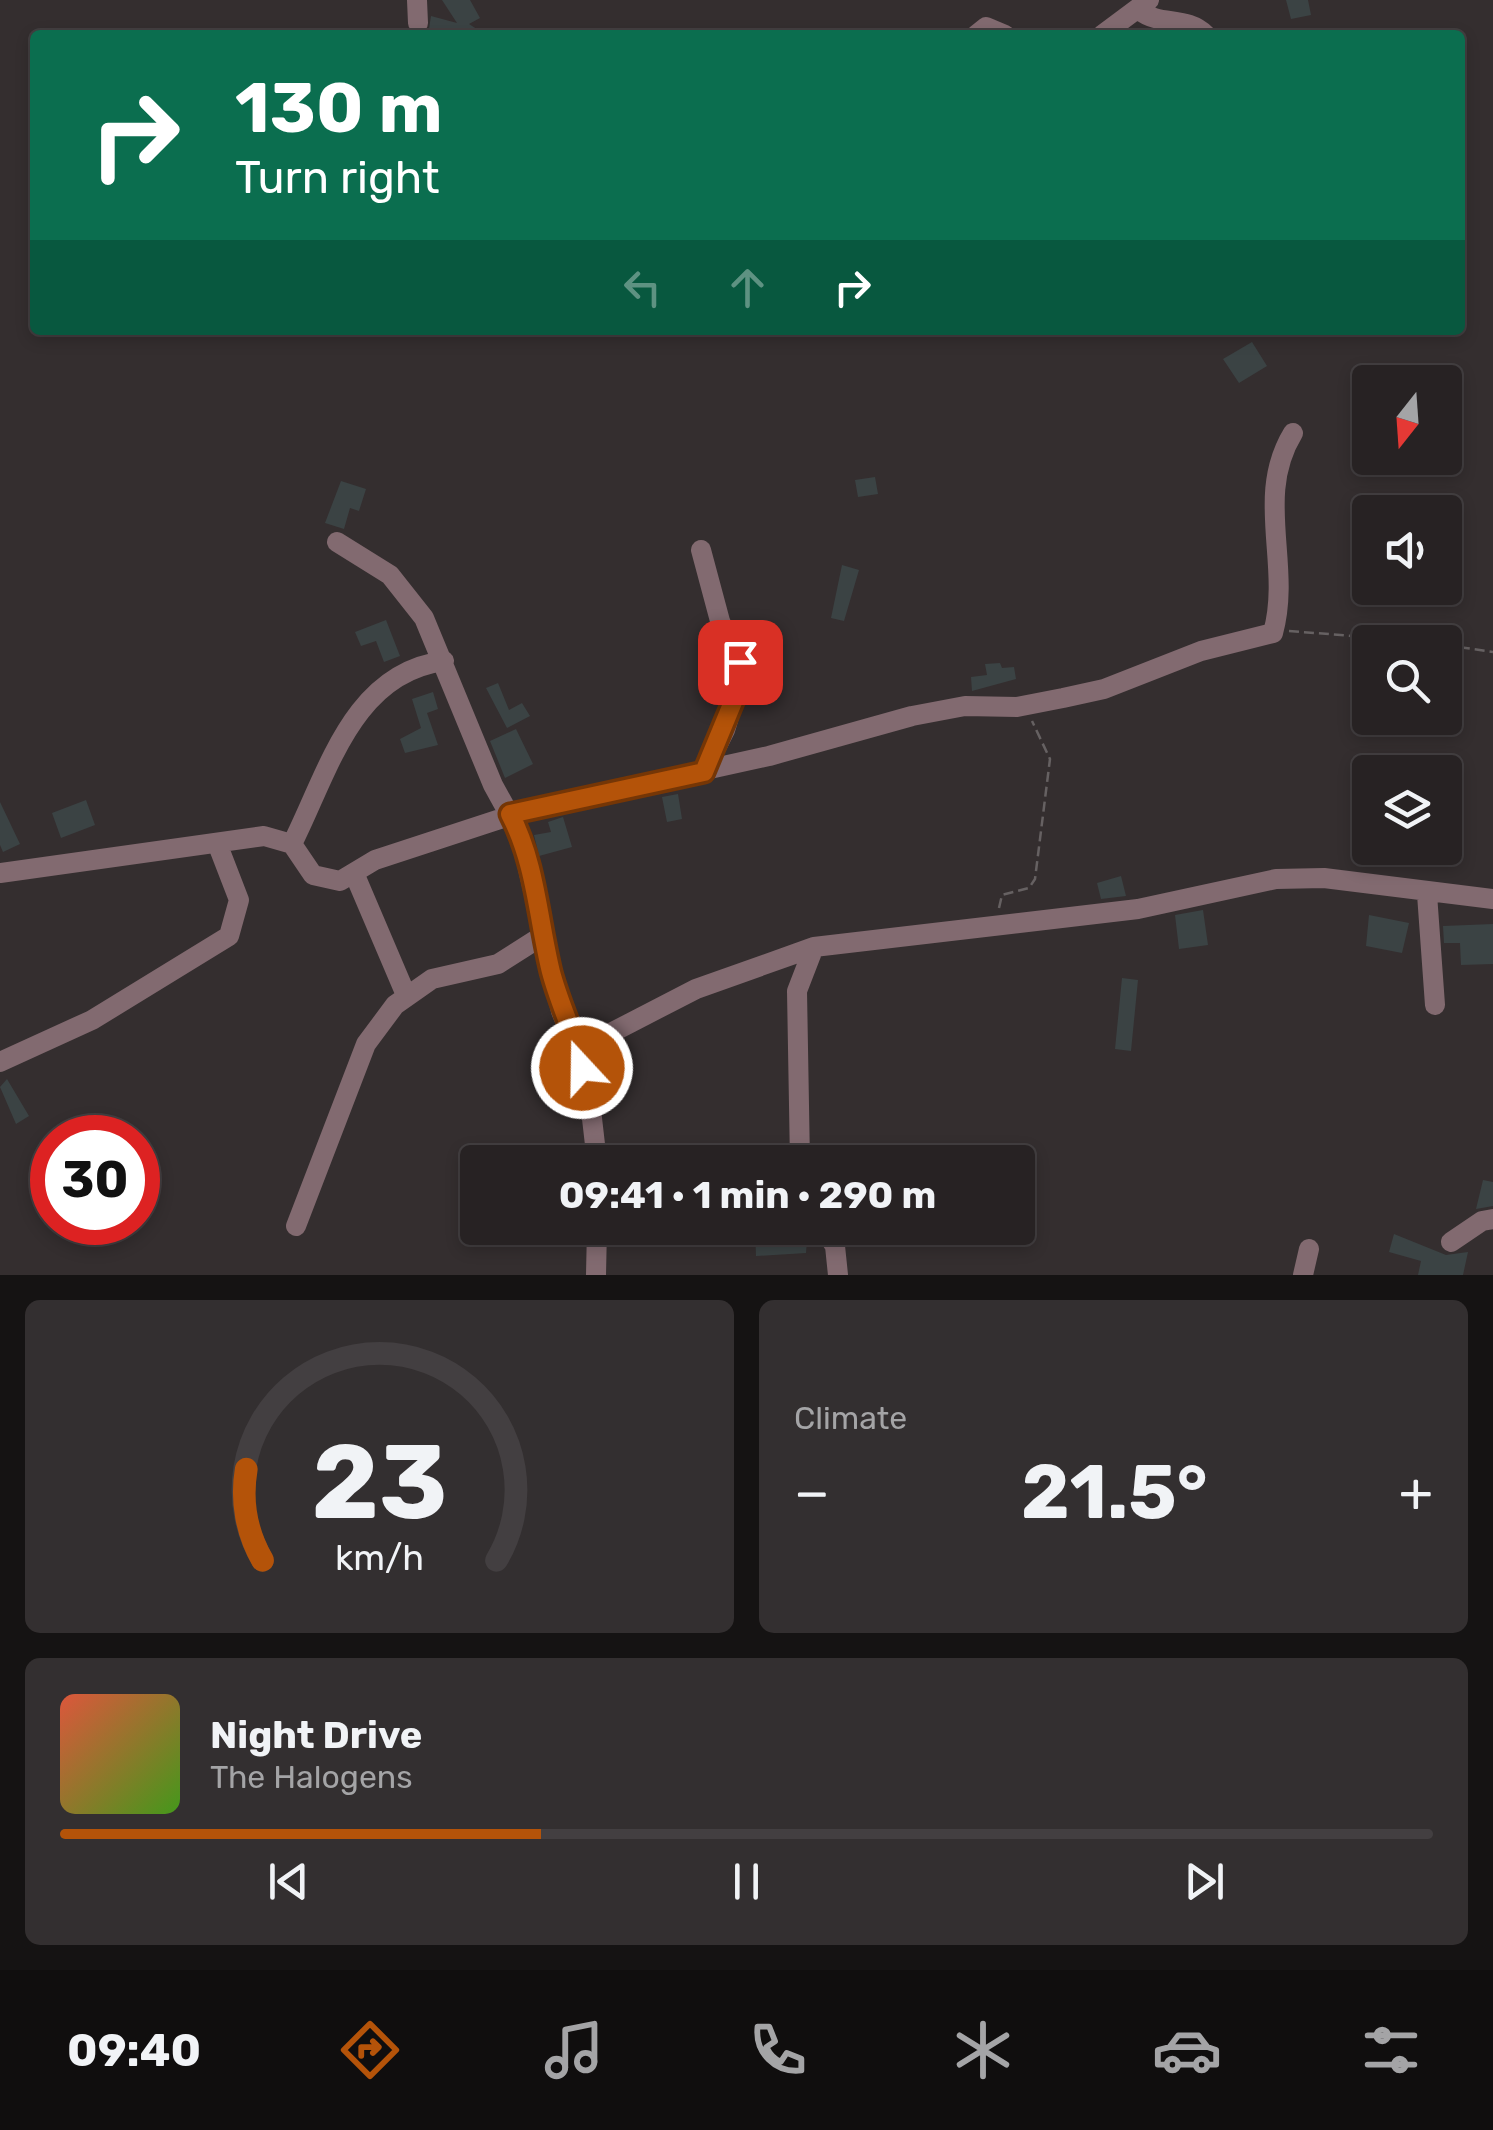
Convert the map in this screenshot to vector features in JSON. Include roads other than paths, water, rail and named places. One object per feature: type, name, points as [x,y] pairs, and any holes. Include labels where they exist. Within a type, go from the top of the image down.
[{"type":"street","points":[[417,0],[418,23]]},
{"type":"street","points":[[1109,30],[1144,5],[1154,20],[1188,22],[1199,30]]},
{"type":"street","points":[[0,873],[264,836],[292,844],[310,872],[320,878],[340,881],[375,860],[510,814],[704,772],[912,716],[966,706],[1026,706],[1104,688],[1202,651],[1272,633],[1282,589],[1273,487],[1280,454],[1293,433]]},
{"type":"street","points":[[337,542],[358,552],[407,591],[444,662],[482,760],[510,814],[530,865],[542,936],[561,1011],[574,1034],[590,1101],[595,1145]]},
{"type":"street","points":[[701,550],[720,621],[742,674],[725,730],[704,772]]},
{"type":"street","points":[[292,844],[338,742],[374,694],[410,667],[444,662]]},
{"type":"street","points":[[0,1062],[92,1020],[228,936],[239,900],[217,843]]},
{"type":"street","points":[[354,873],[406,995]]},
{"type":"street","points":[[574,1034],[600,1038],[696,989],[783,954],[814,947],[1138,909],[1276,879],[1324,878],[1427,894],[1493,899]]},
{"type":"street","points":[[1427,894],[1435,1005]]},
{"type":"street","points":[[296,1226],[366,1044],[406,995],[432,979],[498,964],[542,936]]},
{"type":"street","points":[[800,1145],[800,979],[814,947]]},
{"type":"street","points":[[783,954],[800,979]]},
{"type":"street","points":[[1452,1242],[1482,1220],[1493,1219]]},
{"type":"street","points":[[596,1275],[597,1245]]},
{"type":"street","points":[[834,1245],[838,1275]]},
{"type":"street","points":[[1303,1275],[1309,1249]]}]
